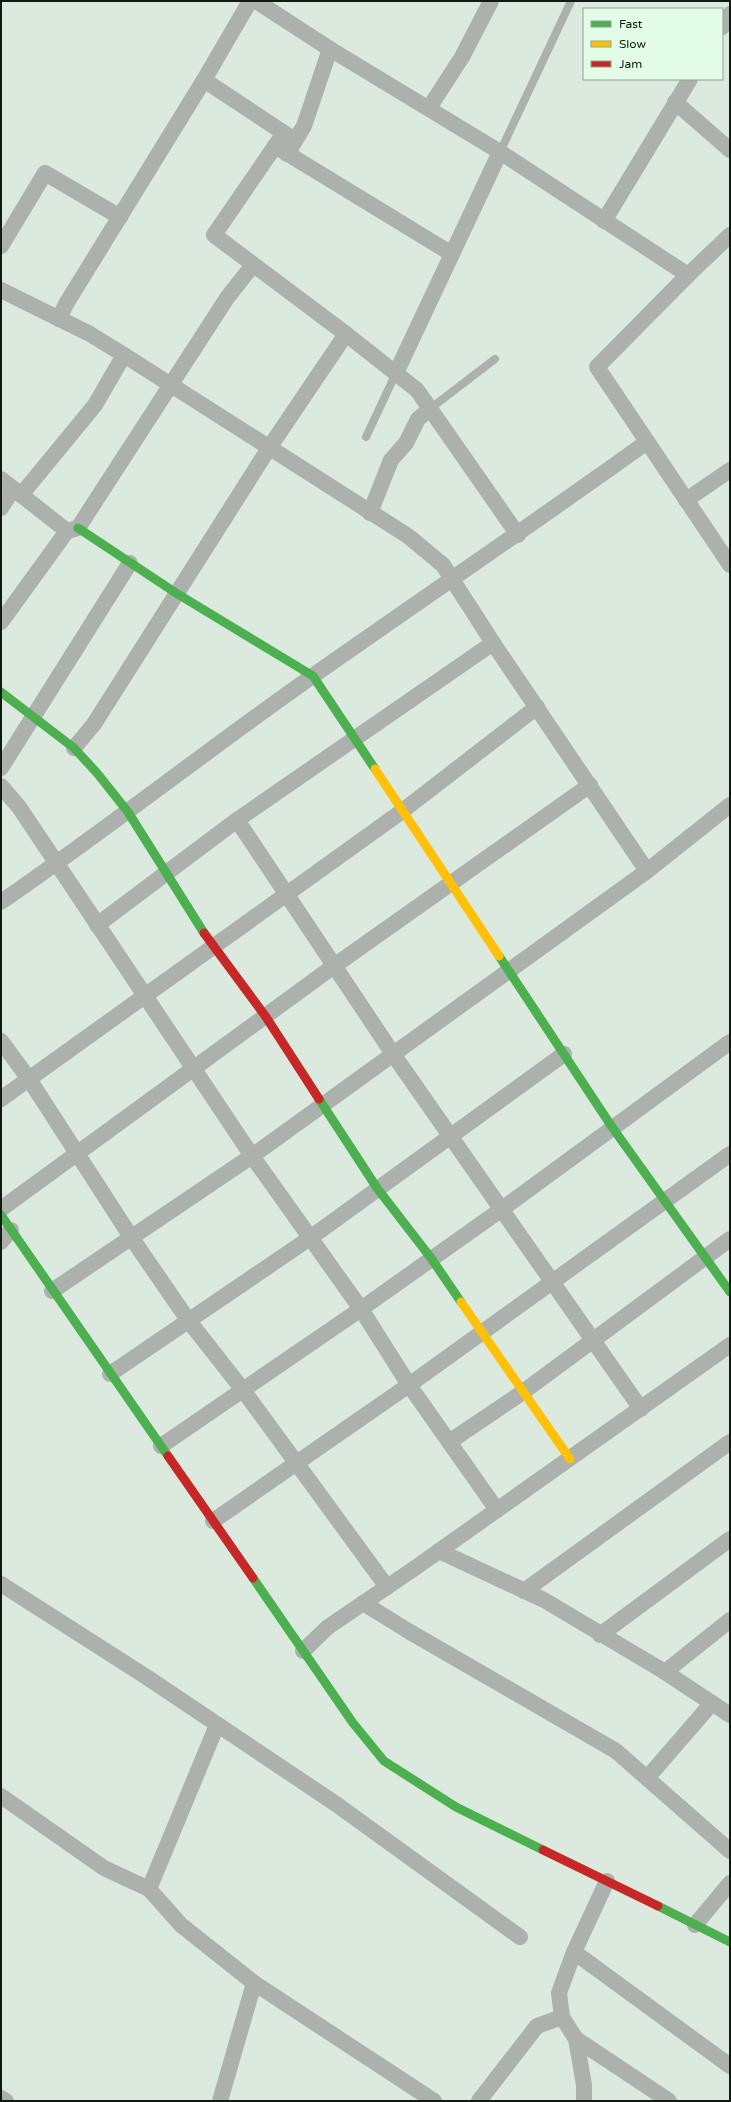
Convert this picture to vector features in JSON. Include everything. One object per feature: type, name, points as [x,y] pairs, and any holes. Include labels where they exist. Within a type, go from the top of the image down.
[{"type":"street","points":[[59,319],[204,80],[250,1]]},
{"type":"street","points":[[256,1],[330,49],[500,152],[688,275]]},
{"type":"street","points":[[429,108],[462,57],[491,1]]},
{"type":"street","points":[[723,25],[730,14]]},
{"type":"street","points":[[330,49],[304,126],[285,143],[214,234],[417,390],[518,535]]},
{"type":"street","points":[[204,80],[285,143],[452,254]]},
{"type":"street","points":[[604,221],[689,80]]},
{"type":"street","points":[[675,102],[730,150]]},
{"type":"street","points":[[396,373],[500,152]]},
{"type":"street","points":[[1,246],[44,173],[120,217]]},
{"type":"street","points":[[730,235],[597,367],[730,565]]},
{"type":"street","points":[[1,622],[73,530],[171,385],[227,298],[253,264]]},
{"type":"street","points":[[1,290],[90,334],[124,355],[414,540],[444,565],[493,643],[647,871]]},
{"type":"street","points":[[74,748],[94,724],[269,448],[346,334]]},
{"type":"street","points":[[1,508],[12,488],[95,405],[124,355]]},
{"type":"street","points":[[370,513],[391,460],[406,443],[418,419],[431,408]]},
{"type":"street","points":[[1,902],[128,812],[313,676],[518,535],[647,442]]},
{"type":"street","points":[[686,500],[730,470]]},
{"type":"street","points":[[12,488],[73,530],[130,562],[176,593],[313,676],[401,812],[509,970],[612,1127],[730,1292]]},
{"type":"street","points":[[1,768],[130,562]]},
{"type":"street","points":[[97,925],[167,874],[236,820],[493,643]]},
{"type":"street","points":[[1,692],[33,715],[74,748],[97,773],[128,812],[213,947],[266,1017],[377,1188],[431,1258],[570,1459]]},
{"type":"street","points":[[1,1099],[401,812],[537,707]]},
{"type":"street","points":[[1,1209],[78,1155],[334,966],[590,785]]},
{"type":"street","points":[[1,786],[19,807],[252,1156],[361,1309],[409,1385],[497,1510]]},
{"type":"street","points":[[52,1290],[252,1156],[647,871],[730,805]]},
{"type":"street","points":[[236,820],[393,1054],[641,1409]]},
{"type":"street","points":[[1,1041],[29,1079],[131,1237],[188,1320],[243,1390],[295,1464],[387,1587]]},
{"type":"street","points":[[161,1446],[361,1309],[502,1209],[730,1042]]},
{"type":"street","points":[[110,1374],[310,1238],[450,1135],[564,1054]]},
{"type":"street","points":[[213,1521],[409,1385],[730,1154]]},
{"type":"street","points":[[1,1215],[6,1236],[52,1290],[302,1651],[353,1723],[384,1761],[456,1807],[730,1942]]},
{"type":"street","points":[[449,1442],[523,1392],[730,1240]]},
{"type":"street","points":[[302,1651],[328,1627],[439,1551],[730,1345]]},
{"type":"street","points":[[524,1591],[730,1442]]},
{"type":"street","points":[[600,1635],[730,1540]]},
{"type":"street","points":[[439,1551],[544,1600],[600,1635],[665,1672],[730,1715]]},
{"type":"street","points":[[1,1584],[336,1804],[520,1937]]},
{"type":"street","points":[[363,1603],[410,1632],[616,1750],[730,1851]]},
{"type":"street","points":[[665,1672],[730,1620]]},
{"type":"street","points":[[648,1777],[712,1703]]},
{"type":"street","points":[[149,1889],[217,1725]]},
{"type":"street","points":[[1,1796],[104,1868],[149,1889],[181,1925],[254,1983],[434,2101]]},
{"type":"street","points":[[584,2101],[584,2085],[576,2039],[562,2017],[559,1993],[574,1952],[606,1881]]},
{"type":"street","points":[[696,1925],[730,1883]]},
{"type":"street","points":[[574,1952],[730,2066]]},
{"type":"street","points":[[220,2101],[254,1983]]},
{"type":"street","points":[[479,2101],[537,2026],[562,2017]]},
{"type":"street","points":[[576,2039],[669,2101]]},
{"type":"street","points":[[1,2098],[6,2101]]},
{"type":"lane","points":[[500,152],[571,1]]},
{"type":"lane","points":[[431,408],[495,358]]},
{"type":"lane","points":[[366,437],[396,373]]},
{"type":"traffic: fast","points":[[78,528],[176,593],[313,676],[375,769]]},
{"type":"traffic: fast","points":[[1,692],[74,748],[97,773],[128,812],[204,933]]},
{"type":"traffic: fast","points":[[499,956],[612,1127],[730,1292]]},
{"type":"traffic: fast","points":[[319,1099],[377,1188],[431,1258],[461,1302]]},
{"type":"traffic: fast","points":[[1,1215],[168,1456]]},
{"type":"traffic: fast","points":[[253,1578],[353,1723],[384,1761],[456,1807],[543,1850]]},
{"type":"traffic: fast","points":[[658,1906],[730,1942]]},
{"type":"traffic: slow","points":[[375,769],[499,956]]},
{"type":"traffic: slow","points":[[461,1302],[570,1459]]},
{"type":"traffic: jam","points":[[204,933],[266,1017],[319,1099]]},
{"type":"traffic: jam","points":[[168,1456],[253,1578]]},
{"type":"traffic: jam","points":[[543,1850],[658,1906]]}]
